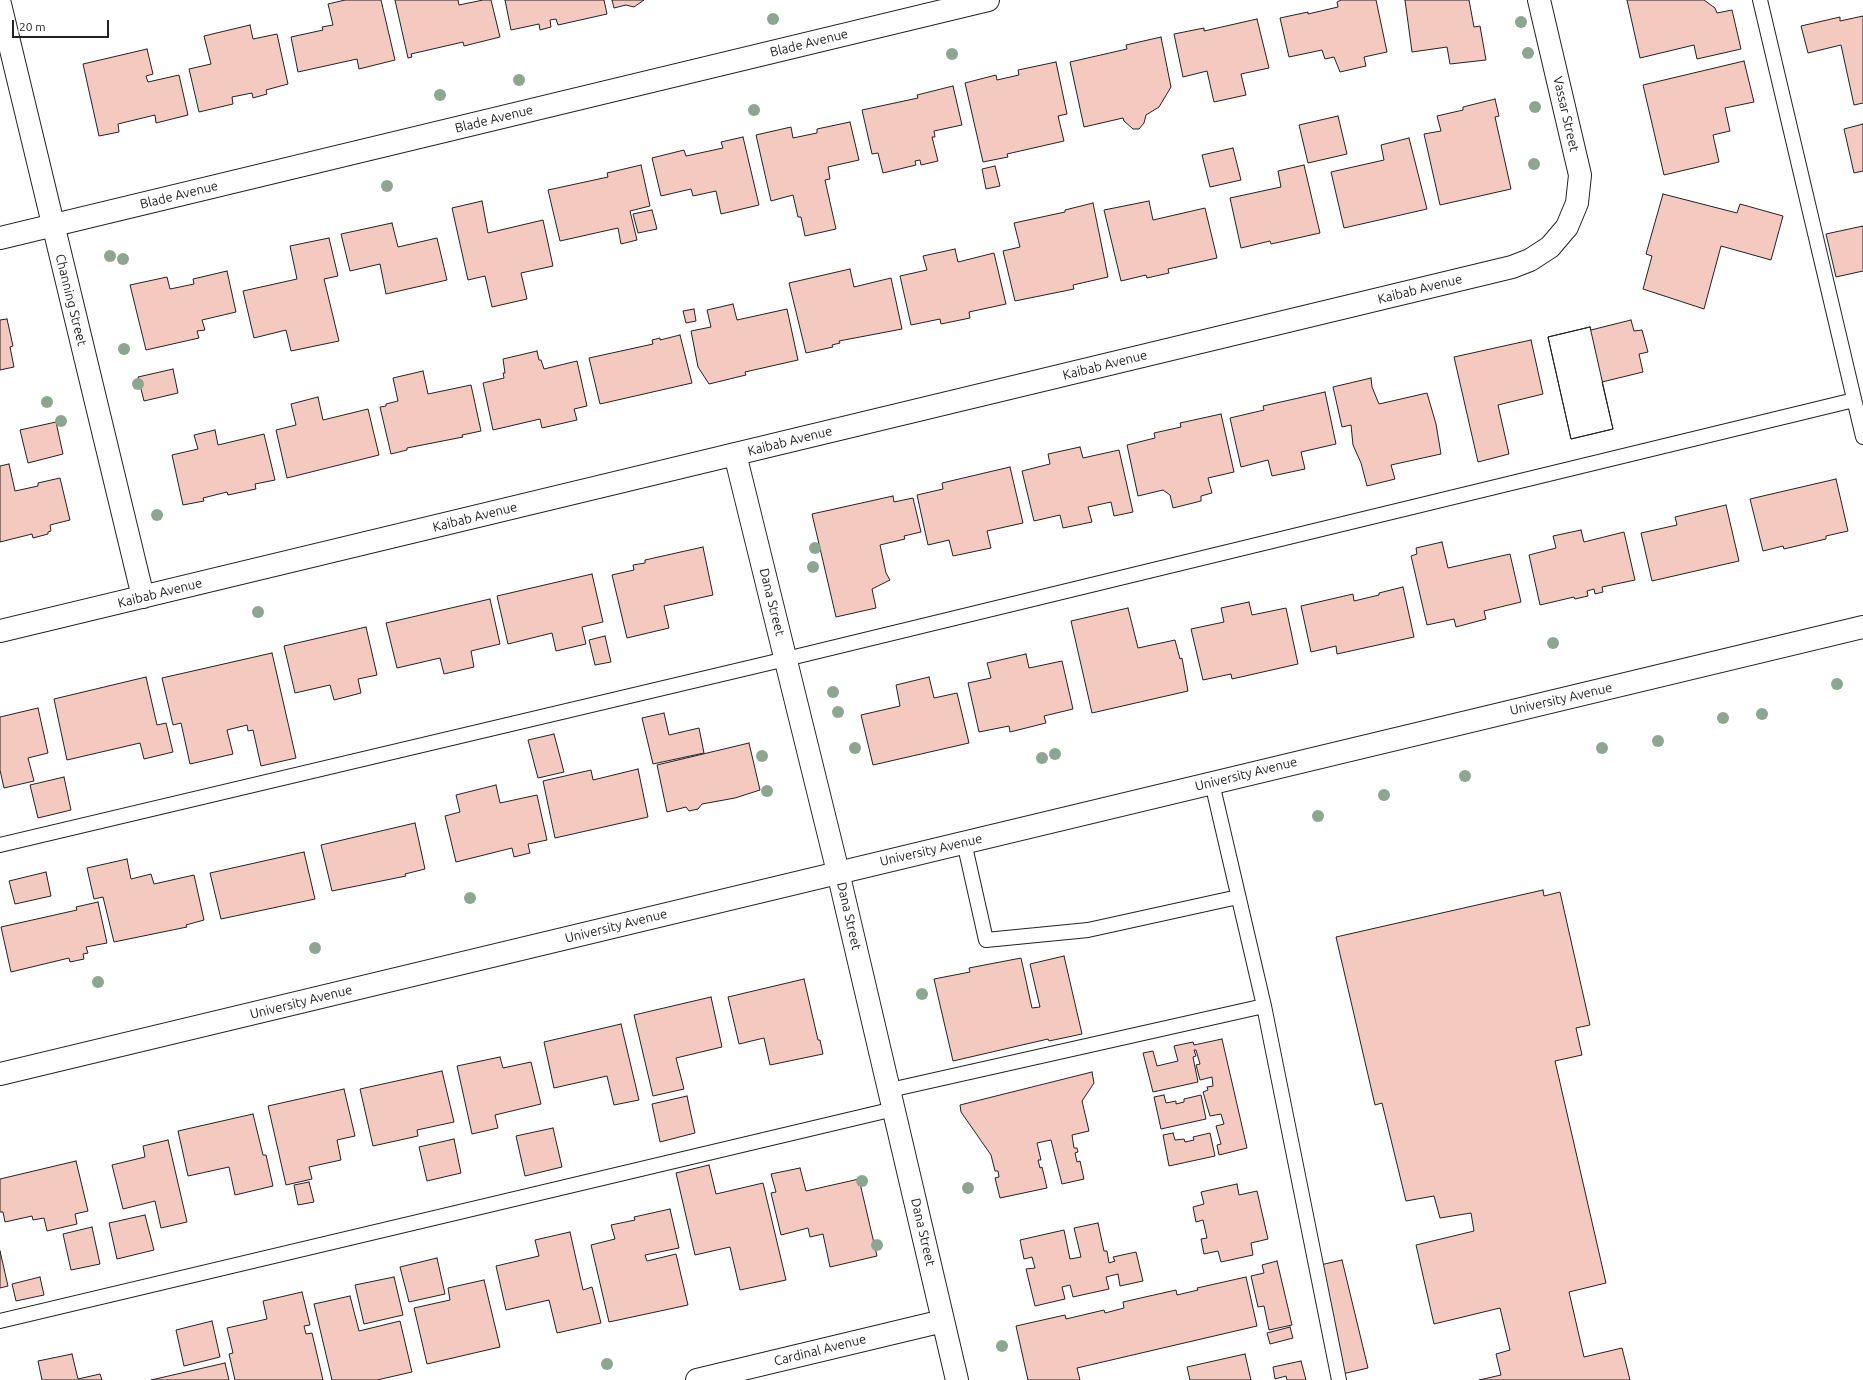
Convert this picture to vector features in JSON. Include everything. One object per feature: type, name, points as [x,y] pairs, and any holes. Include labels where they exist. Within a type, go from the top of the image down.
[{"type":"street","name":"Blade Avenue","points":[[0,238],[988,0]]},
{"type":"street","name":"Vassar Street","points":[[1539,0],[1580,175],[1577,203],[1567,227]]},
{"type":"street","name":"Channing Street","points":[[0,4],[143,597]]},
{"type":"street","name":"Kaibab Avenue","points":[[0,631],[1512,267],[1530,260],[1550,247],[1567,227]]},
{"type":"street","name":"Dana Street","points":[[736,454],[838,872],[957,1380]]},
{"type":"street","name":"University Avenue","points":[[0,1074],[1863,627]]},
{"type":"street","name":"Cardinal Avenue","points":[[697,1380],[943,1321]]},
{"type":"lane","points":[[1760,0],[1863,438]]},
{"type":"lane","points":[[0,845],[786,659],[1854,400]]},
{"type":"lane","points":[[1212,783],[1264,1006],[1339,1380]]},
{"type":"lane","points":[[964,842],[986,940],[1088,930],[1238,897]]},
{"type":"lane","points":[[0,1321],[1264,1006]]},
{"type":"building","points":[[345,0],[381,0],[395,60],[359,69],[357,59],[298,72],[291,37],[323,30],[322,27],[333,25],[328,4]]},
{"type":"building","points":[[395,0],[458,0],[459,5],[483,0],[491,0],[500,37],[464,46],[463,42],[411,54],[412,57],[408,58]]},
{"type":"building","points":[[505,0],[604,0],[607,14],[558,25],[556,19],[550,20],[551,27],[540,30],[539,24],[511,30]]},
{"type":"building","points":[[612,0],[644,0],[634,7],[626,5],[614,8]]},
{"type":"building","points":[[1341,0],[1376,0],[1387,52],[1364,57],[1366,66],[1340,72],[1334,57],[1325,59],[1322,50],[1289,57],[1280,18],[1308,12],[1308,14],[1338,7],[1337,2]]},
{"type":"building","points":[[1405,0],[1469,0],[1474,27],[1480,26],[1486,60],[1450,64],[1447,47],[1412,52]]},
{"type":"building","points":[[1627,0],[1704,0],[1715,8],[1717,13],[1732,10],[1741,49],[1697,59],[1694,45],[1640,58]]},
{"type":"building","points":[[1863,16],[1863,103],[1854,105],[1841,45],[1808,53],[1801,26],[1840,17],[1840,21]]},
{"type":"building","points":[[1257,19],[1269,68],[1241,74],[1246,95],[1214,102],[1207,71],[1183,77],[1174,34],[1204,28],[1204,31]]},
{"type":"building","points":[[250,25],[253,39],[277,34],[288,84],[266,90],[267,94],[253,98],[252,93],[232,97],[233,104],[199,112],[189,69],[211,64],[204,36]]},
{"type":"building","points":[[1161,37],[1171,87],[1159,107],[1146,115],[1144,123],[1139,129],[1133,129],[1124,121],[1123,118],[1084,127],[1070,62],[1127,49],[1126,45]]},
{"type":"building","points":[[147,49],[153,74],[146,76],[148,82],[179,75],[188,115],[156,123],[155,115],[118,124],[119,132],[99,136],[83,64]]},
{"type":"building","points":[[1744,61],[1754,102],[1725,108],[1730,131],[1713,135],[1719,162],[1664,175],[1643,85]]},
{"type":"building","points":[[1056,62],[1067,114],[1058,116],[1064,141],[1007,154],[1008,157],[983,162],[965,83],[996,75],[997,80],[1019,75],[1018,70]]},
{"type":"building","points":[[953,86],[962,125],[934,131],[935,137],[932,137],[938,161],[921,165],[920,160],[915,161],[916,165],[883,173],[878,153],[872,154],[862,110],[918,98],[917,95]]},
{"type":"building","points":[[1495,99],[1499,116],[1495,117],[1511,189],[1440,205],[1424,134],[1441,131],[1437,116],[1463,110],[1463,107]]},
{"type":"building","points":[[1338,116],[1347,154],[1308,163],[1299,125]]},
{"type":"building","points":[[850,122],[859,160],[828,167],[830,179],[825,180],[836,229],[805,236],[801,217],[798,217],[793,195],[771,201],[756,135],[791,127],[793,138],[817,133],[817,129]]},
{"type":"building","points":[[1863,124],[1863,171],[1854,173],[1844,129]]},
{"type":"building","points":[[743,137],[759,205],[721,214],[716,191],[693,196],[691,189],[661,196],[652,158],[684,150],[686,156],[723,148],[721,142]]},
{"type":"building","points":[[1409,138],[1427,209],[1344,228],[1331,172],[1384,160],[1381,145]]},
{"type":"building","points":[[1233,148],[1241,180],[1210,187],[1202,155]]},
{"type":"building","points":[[641,165],[650,206],[630,211],[637,240],[621,244],[618,228],[560,241],[548,190],[608,177],[607,173]]},
{"type":"building","points":[[1304,165],[1320,233],[1271,244],[1270,241],[1241,248],[1230,198],[1281,187],[1278,171]]},
{"type":"building","points":[[995,166],[1000,186],[986,189],[982,169]]},
{"type":"building","points":[[1663,194],[1737,213],[1740,204],[1783,216],[1771,260],[1721,246],[1704,309],[1643,289],[1652,256],[1646,254]]},
{"type":"building","points":[[482,201],[488,233],[543,220],[553,266],[521,273],[527,299],[492,307],[485,276],[468,280],[452,208]]},
{"type":"building","points":[[1149,201],[1153,220],[1205,208],[1217,258],[1168,269],[1169,273],[1147,278],[1146,275],[1121,281],[1104,210]]},
{"type":"building","points":[[1093,203],[1108,277],[1073,285],[1074,289],[1015,301],[1003,251],[1020,247],[1014,223],[1065,212],[1065,210]]},
{"type":"building","points":[[652,210],[657,229],[638,233],[633,214]]},
{"type":"building","points":[[392,223],[398,247],[437,238],[447,280],[386,294],[380,264],[350,271],[341,234]]},
{"type":"building","points":[[1863,226],[1863,271],[1836,277],[1826,234]]},
{"type":"building","points":[[329,238],[338,276],[324,279],[339,341],[291,351],[286,330],[254,338],[243,291],[297,279],[290,246]]},
{"type":"building","points":[[955,249],[958,262],[994,253],[1006,304],[969,312],[970,318],[941,324],[940,319],[911,325],[900,276],[927,270],[923,256]]},
{"type":"building","points":[[850,269],[854,287],[891,278],[902,329],[839,341],[840,343],[832,345],[833,347],[806,353],[789,283]]},
{"type":"building","points":[[227,271],[236,312],[202,320],[205,330],[197,331],[199,338],[146,350],[130,285],[167,277],[170,289],[194,284],[193,279]]},
{"type":"building","points":[[733,304],[737,320],[787,309],[798,360],[745,372],[746,375],[709,384],[698,367],[691,331],[711,327],[707,310]]},
{"type":"building","points":[[694,309],[696,321],[686,323],[683,311]]},
{"type":"building","points":[[7,319],[13,346],[10,347],[14,367],[0,370],[0,320]]},
{"type":"building","points":[[1631,320],[1634,331],[1642,330],[1648,352],[1639,354],[1643,372],[1602,382],[1613,429],[1571,439],[1548,337],[1590,327],[1591,330]]},
{"type":"building","points":[[1590,327],[1613,429],[1571,439],[1548,337]]},
{"type":"building","points":[[680,335],[692,383],[600,404],[589,358],[653,344],[652,340],[660,338],[660,340]]},
{"type":"building","points":[[1531,340],[1543,394],[1498,405],[1509,454],[1478,462],[1454,357]]},
{"type":"building","points":[[537,351],[539,360],[541,360],[544,369],[577,361],[587,406],[574,409],[577,420],[542,428],[540,419],[493,430],[483,383],[504,378],[503,373],[505,373],[503,359]]},
{"type":"building","points":[[173,369],[178,393],[144,401],[138,377]]},
{"type":"building","points":[[423,371],[428,394],[471,385],[481,431],[462,435],[463,437],[407,448],[407,450],[391,454],[380,407],[398,401],[393,378]]},
{"type":"building","points":[[1371,378],[1372,387],[1379,404],[1427,393],[1436,424],[1441,454],[1391,465],[1395,479],[1367,486],[1361,463],[1353,445],[1351,425],[1342,427],[1333,387]]},
{"type":"building","points":[[1325,392],[1336,444],[1301,452],[1305,469],[1272,476],[1268,460],[1241,467],[1230,418],[1264,410],[1263,406]]},
{"type":"building","points":[[318,397],[323,420],[368,409],[379,455],[287,478],[276,430],[296,425],[291,404]]},
{"type":"building","points":[[1221,414],[1234,472],[1208,478],[1212,493],[1201,496],[1201,501],[1173,508],[1170,495],[1163,490],[1138,496],[1127,445],[1155,438],[1154,433],[1181,427],[1180,423]]},
{"type":"building","points":[[56,422],[63,454],[28,463],[20,430]]},
{"type":"building","points":[[215,430],[218,445],[264,434],[275,480],[255,484],[256,489],[228,495],[227,492],[203,498],[204,501],[183,505],[172,455],[198,449],[194,435]]},
{"type":"building","points":[[1080,447],[1083,458],[1119,450],[1133,512],[1114,516],[1111,502],[1088,507],[1092,522],[1063,528],[1060,515],[1034,521],[1022,471],[1050,464],[1048,454]]},
{"type":"building","points":[[9,464],[15,491],[38,486],[38,483],[60,478],[70,520],[50,525],[51,531],[48,532],[48,534],[33,538],[32,534],[0,542],[0,466]]},
{"type":"building","points":[[1010,467],[1023,523],[987,531],[991,548],[953,556],[949,540],[928,545],[917,495],[943,489],[942,483]]},
{"type":"building","points":[[1836,479],[1848,531],[1826,536],[1826,539],[1784,549],[1783,546],[1763,551],[1750,499]]},
{"type":"building","points":[[893,496],[894,502],[913,498],[921,532],[904,536],[905,539],[880,545],[886,573],[890,580],[872,589],[876,608],[836,617],[812,514]]},
{"type":"building","points":[[1726,505],[1739,561],[1652,581],[1641,533],[1677,525],[1675,517]]},
{"type":"building","points":[[1581,530],[1584,542],[1624,532],[1635,580],[1602,587],[1603,592],[1595,594],[1594,589],[1587,591],[1588,596],[1575,599],[1574,597],[1540,605],[1529,555],[1556,548],[1553,536]]},
{"type":"building","points":[[1442,542],[1448,568],[1510,554],[1521,602],[1484,611],[1486,619],[1456,627],[1454,619],[1427,625],[1411,556],[1417,554],[1416,548]]},
{"type":"building","points":[[703,547],[713,595],[664,606],[669,628],[627,638],[612,575],[634,570],[633,565],[645,563],[645,560]]},
{"type":"building","points":[[592,574],[603,622],[582,627],[586,644],[556,651],[552,633],[508,644],[497,596]]},
{"type":"building","points":[[1403,587],[1414,637],[1337,654],[1336,646],[1311,652],[1301,606],[1353,594],[1354,601]]},
{"type":"building","points":[[490,599],[500,644],[471,651],[474,667],[444,674],[440,658],[397,668],[386,623]]},
{"type":"building","points":[[1249,602],[1252,615],[1286,608],[1298,664],[1232,679],[1231,674],[1203,680],[1191,629],[1224,622],[1221,608]]},
{"type":"building","points":[[1128,608],[1138,648],[1175,640],[1180,659],[1182,658],[1188,691],[1092,713],[1071,621]]},
{"type":"building","points":[[366,627],[377,675],[358,679],[361,693],[334,700],[330,685],[295,693],[284,646]]},
{"type":"building","points":[[605,636],[611,662],[595,665],[589,640]]},
{"type":"building","points":[[272,653],[296,758],[261,766],[253,730],[248,731],[247,725],[227,730],[233,754],[190,764],[181,723],[173,725],[162,678]]},
{"type":"building","points":[[1026,654],[1029,668],[1062,661],[1073,709],[1044,716],[1046,723],[1010,732],[1009,726],[979,732],[968,683],[991,678],[987,663]]},
{"type":"building","points":[[146,677],[157,725],[166,723],[173,752],[144,759],[140,743],[67,760],[54,699]]},
{"type":"building","points":[[929,677],[934,698],[957,693],[969,743],[873,765],[861,715],[900,706],[896,685]]},
{"type":"building","points":[[38,708],[48,753],[28,758],[34,781],[4,788],[0,770],[0,717]]},
{"type":"building","points":[[664,713],[669,735],[699,728],[704,753],[653,764],[642,718]]},
{"type":"building","points":[[554,734],[564,772],[538,778],[528,740]]},
{"type":"building","points":[[749,743],[760,790],[735,798],[702,804],[698,809],[689,811],[686,807],[667,812],[657,765]]},
{"type":"building","points":[[638,769],[648,817],[555,838],[543,781],[591,770],[593,780]]},
{"type":"building","points":[[64,777],[71,810],[38,818],[30,785]]},
{"type":"building","points":[[496,785],[500,803],[537,795],[547,840],[528,844],[530,853],[514,857],[512,848],[456,862],[445,816],[460,812],[456,795]]},
{"type":"building","points":[[415,823],[425,869],[405,874],[406,876],[332,891],[321,845]]},
{"type":"building","points":[[304,852],[315,899],[221,919],[210,873]]},
{"type":"building","points":[[127,859],[131,879],[151,874],[154,884],[194,875],[204,920],[186,925],[187,927],[114,942],[103,897],[94,899],[87,868]]},
{"type":"building","points":[[46,872],[51,896],[15,904],[9,881]]},
{"type":"building","points":[[1543,890],[1544,896],[1560,892],[1590,1025],[1576,1028],[1582,1055],[1555,1061],[1606,1283],[1569,1292],[1584,1357],[1622,1348],[1630,1380],[1479,1380],[1501,1375],[1496,1354],[1510,1350],[1500,1308],[1434,1324],[1416,1245],[1474,1231],[1471,1213],[1440,1218],[1434,1196],[1406,1201],[1382,1103],[1375,1105],[1336,937]]},
{"type":"building","points":[[98,902],[107,943],[86,947],[88,953],[83,954],[84,959],[70,962],[69,958],[11,972],[1,927],[77,910],[76,907]]},
{"type":"building","points":[[1064,956],[1082,1034],[1049,1041],[1048,1039],[953,1061],[934,979],[970,972],[969,968],[1021,958],[1032,1008],[1040,1007],[1030,964]]},
{"type":"building","points":[[804,979],[818,1040],[820,1040],[823,1054],[770,1065],[764,1038],[739,1044],[728,997]]},
{"type":"building","points":[[711,997],[722,1047],[676,1058],[684,1089],[653,1096],[634,1015]]},
{"type":"building","points":[[621,1024],[639,1100],[614,1105],[607,1076],[554,1088],[544,1042]]},
{"type":"building","points":[[1222,1039],[1247,1148],[1219,1155],[1217,1145],[1221,1144],[1216,1126],[1224,1124],[1221,1114],[1210,1116],[1203,1092],[1208,1090],[1207,1087],[1213,1086],[1212,1077],[1200,1080],[1196,1065],[1200,1064],[1196,1050],[1194,1050],[1196,1056],[1193,1057],[1198,1082],[1153,1092],[1143,1053],[1153,1051],[1157,1066],[1178,1061],[1174,1046],[1193,1042],[1194,1045]]},
{"type":"building","points":[[500,1057],[503,1068],[531,1062],[541,1104],[495,1115],[498,1128],[472,1134],[457,1066]]},
{"type":"building","points":[[442,1071],[454,1122],[417,1130],[418,1136],[373,1146],[360,1089]]},
{"type":"building","points":[[1092,1072],[1094,1083],[1082,1101],[1089,1131],[1072,1135],[1074,1148],[1077,1148],[1078,1152],[1075,1153],[1077,1162],[1080,1161],[1084,1179],[1062,1184],[1051,1140],[1037,1143],[1041,1160],[1038,1160],[1040,1168],[1042,1167],[1047,1188],[1000,1198],[995,1178],[999,1177],[998,1171],[995,1171],[991,1155],[961,1112],[960,1105]]},
{"type":"building","points":[[344,1089],[355,1136],[337,1140],[341,1160],[309,1167],[312,1179],[286,1185],[268,1106]]},
{"type":"building","points":[[1164,1095],[1166,1103],[1176,1101],[1176,1104],[1184,1102],[1184,1099],[1201,1095],[1206,1119],[1161,1129],[1154,1097]]},
{"type":"building","points":[[687,1096],[695,1133],[660,1142],[652,1104]]},
{"type":"building","points":[[253,1114],[263,1155],[266,1155],[273,1186],[235,1195],[229,1167],[188,1176],[178,1131]]},
{"type":"building","points":[[553,1128],[562,1167],[525,1176],[516,1136]]},
{"type":"building","points":[[1173,1133],[1175,1140],[1184,1139],[1185,1142],[1194,1140],[1193,1137],[1210,1133],[1215,1156],[1169,1166],[1163,1135]]},
{"type":"building","points":[[454,1139],[461,1173],[427,1181],[419,1147]]},
{"type":"building","points":[[168,1140],[187,1222],[161,1228],[155,1201],[123,1209],[112,1165],[145,1157],[143,1146]]},
{"type":"building","points":[[76,1161],[88,1211],[75,1214],[77,1224],[47,1231],[44,1218],[33,1220],[32,1216],[5,1222],[3,1212],[0,1212],[0,1179]]},
{"type":"building","points":[[709,1165],[716,1194],[763,1183],[786,1280],[740,1290],[730,1247],[695,1255],[676,1173]]},
{"type":"building","points":[[800,1168],[806,1191],[859,1179],[877,1256],[830,1267],[823,1234],[810,1237],[808,1228],[781,1235],[771,1193],[776,1192],[771,1174]]},
{"type":"building","points":[[309,1182],[314,1202],[298,1205],[294,1185]]},
{"type":"building","points":[[1237,1184],[1239,1195],[1257,1191],[1268,1239],[1251,1243],[1253,1255],[1221,1262],[1218,1251],[1204,1254],[1201,1239],[1207,1238],[1203,1220],[1196,1222],[1193,1207],[1204,1204],[1201,1192]]},
{"type":"building","points":[[670,1209],[679,1248],[645,1255],[647,1261],[676,1254],[688,1305],[609,1322],[591,1245],[615,1239],[611,1225],[635,1220],[634,1217]]},
{"type":"building","points":[[145,1215],[154,1250],[117,1259],[109,1223]]},
{"type":"building","points":[[1098,1223],[1104,1251],[1107,1251],[1109,1263],[1115,1261],[1113,1257],[1136,1252],[1143,1281],[1120,1286],[1118,1274],[1106,1277],[1109,1289],[1073,1297],[1070,1285],[1062,1287],[1065,1299],[1035,1306],[1026,1269],[1035,1268],[1032,1257],[1024,1259],[1020,1240],[1064,1230],[1070,1259],[1081,1257],[1074,1228]]},
{"type":"building","points":[[92,1227],[100,1264],[71,1270],[63,1234]]},
{"type":"building","points":[[570,1232],[583,1290],[592,1287],[601,1323],[557,1333],[549,1300],[506,1310],[496,1266],[539,1256],[535,1240]]},
{"type":"building","points":[[0,1251],[8,1286],[0,1288]]},
{"type":"building","points":[[437,1258],[445,1294],[409,1302],[400,1267]]},
{"type":"building","points":[[1342,1260],[1368,1368],[1342,1374],[1316,1266]]},
{"type":"building","points":[[1277,1261],[1292,1325],[1269,1330],[1264,1306],[1258,1307],[1251,1276],[1264,1273],[1262,1265]]},
{"type":"building","points":[[40,1277],[44,1295],[16,1301],[12,1284]]},
{"type":"building","points":[[394,1277],[403,1315],[364,1324],[355,1285]]},
{"type":"building","points":[[1246,1277],[1257,1326],[1077,1368],[1080,1380],[1028,1380],[1016,1326],[1065,1315],[1066,1319],[1104,1310],[1105,1313],[1124,1308],[1123,1302],[1176,1290],[1177,1295],[1198,1290],[1197,1288]]},
{"type":"building","points":[[484,1280],[500,1347],[427,1364],[414,1308],[450,1300],[448,1288]]},
{"type":"building","points":[[302,1292],[310,1325],[304,1326],[306,1334],[312,1333],[323,1380],[235,1380],[229,1354],[233,1353],[227,1328],[267,1319],[263,1301]]},
{"type":"building","points":[[350,1296],[359,1331],[400,1321],[412,1372],[377,1380],[332,1380],[314,1304]]},
{"type":"building","points":[[212,1321],[220,1357],[184,1366],[176,1330]]},
{"type":"building","points":[[1290,1327],[1293,1338],[1270,1344],[1267,1333]]},
{"type":"building","points":[[72,1354],[78,1379],[100,1374],[102,1380],[42,1380],[38,1361]]},
{"type":"building","points":[[1245,1354],[1251,1380],[1190,1380],[1187,1367]]},
{"type":"building","points":[[1301,1361],[1306,1380],[1287,1380],[1286,1376],[1275,1379],[1273,1367]]},
{"type":"building","points":[[225,1363],[229,1380],[151,1380]]}]
